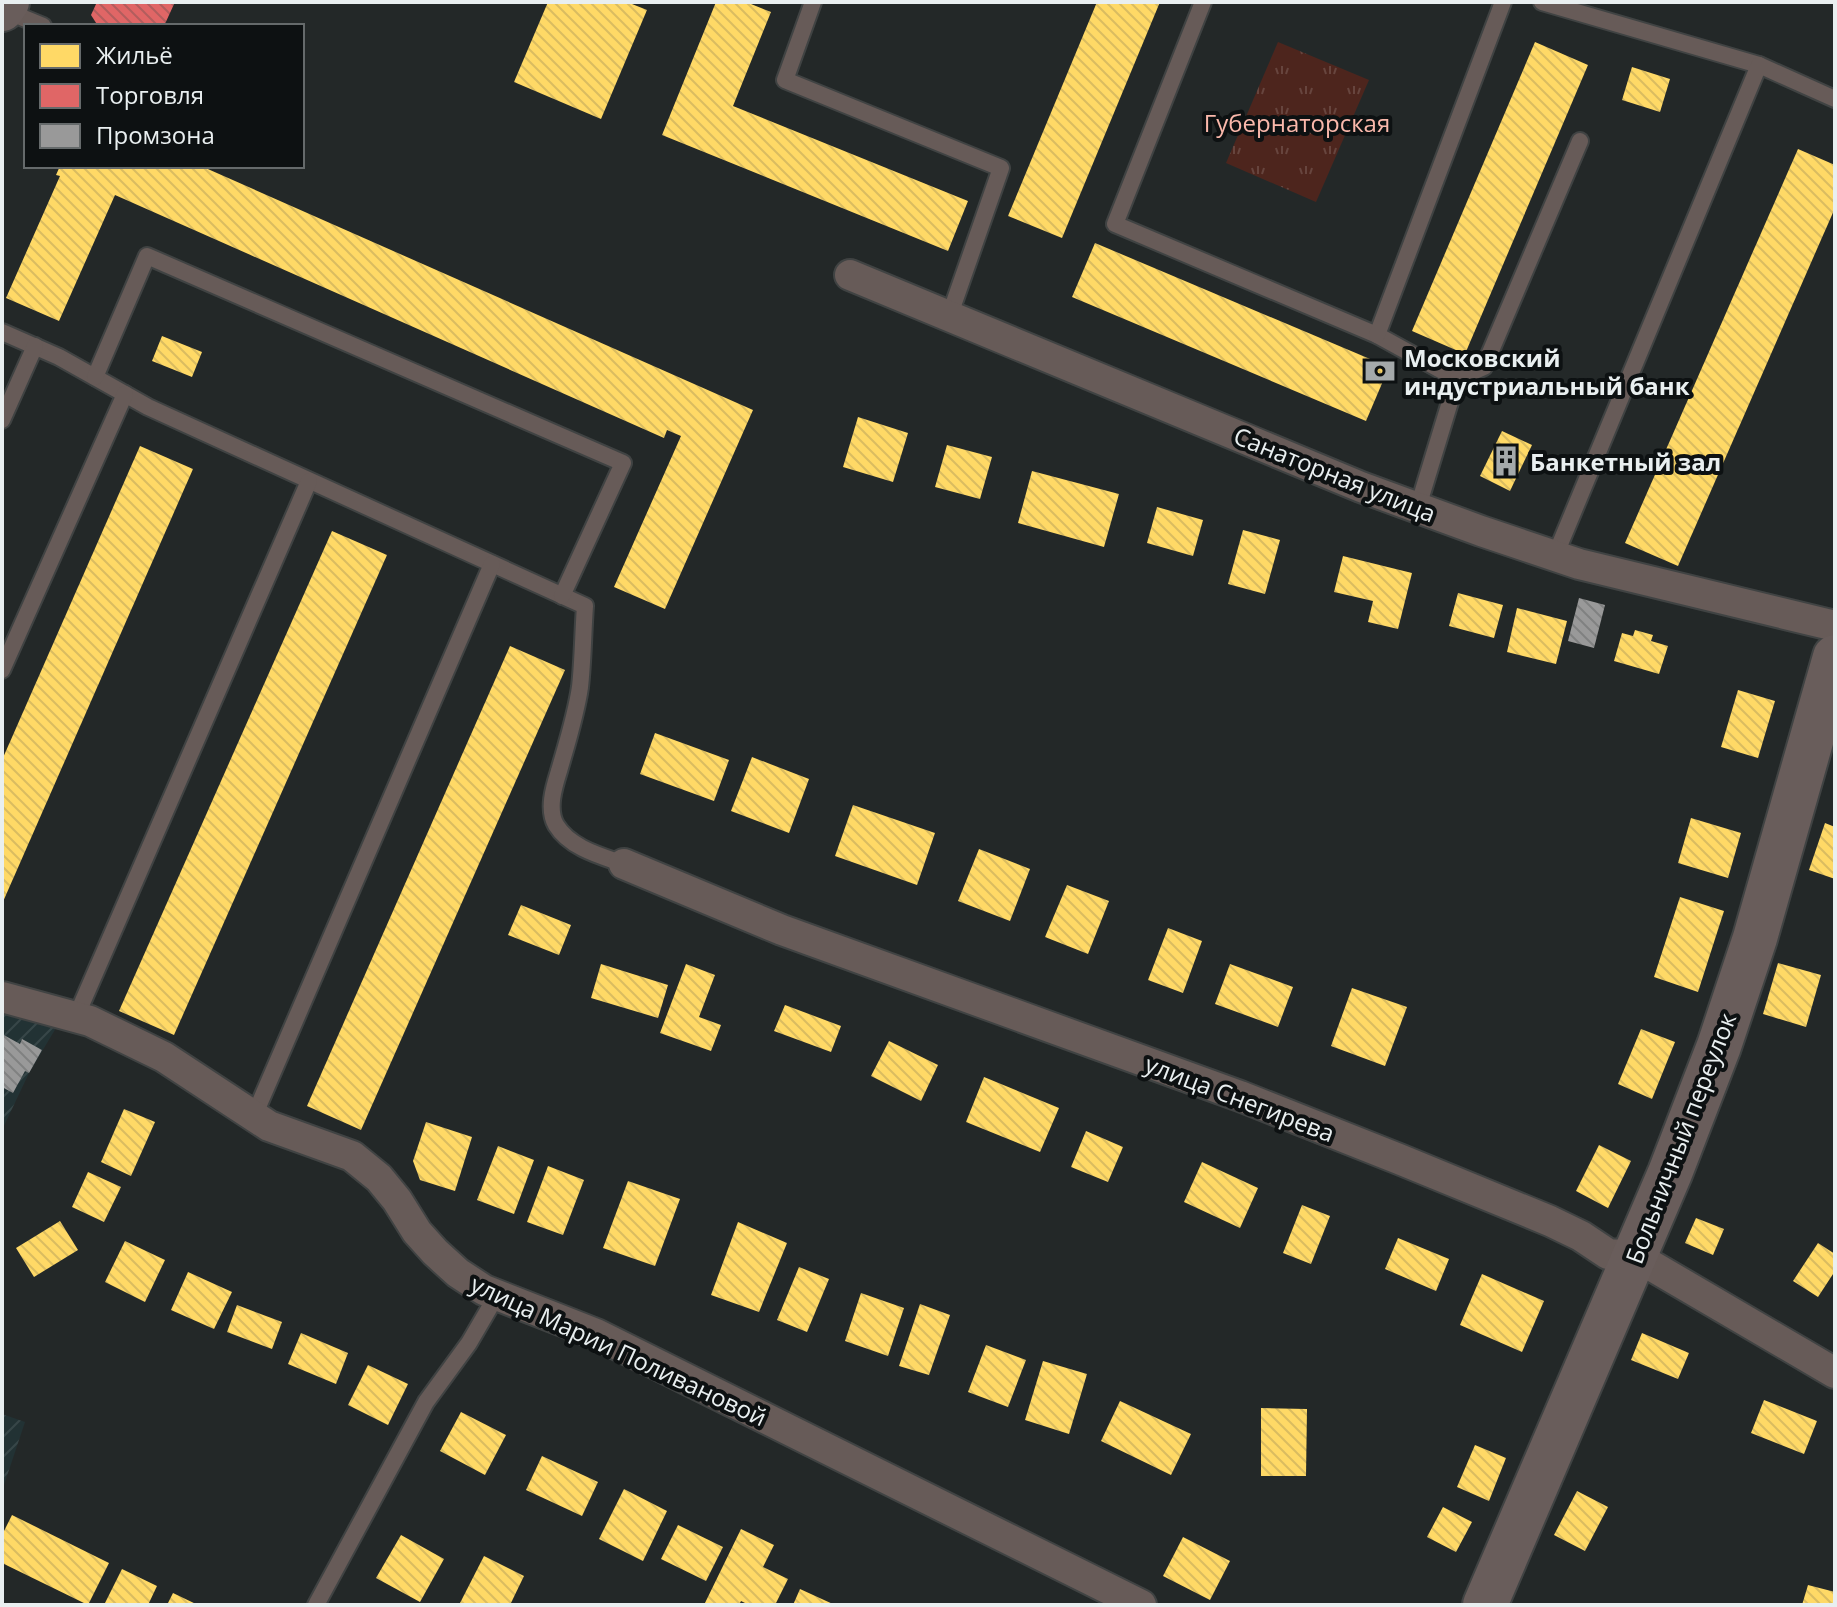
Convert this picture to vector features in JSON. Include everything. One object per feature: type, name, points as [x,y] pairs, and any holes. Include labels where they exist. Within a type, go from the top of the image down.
[{"type":"street","points":[[2,9],[7,2]]},
{"type":"street","name":"Санаторная улица","points":[[850,275],[1361,487],[1579,564],[1835,626]]},
{"type":"street","name":"Больничный переулок","points":[[1485,1605],[1670,1173],[1723,1033],[1755,938],[1835,657]]},
{"type":"street","name":"улица Снегирева","points":[[624,864],[782,930],[1240,1096],[1399,1159],[1550,1221],[1608,1254],[1635,1256],[1835,1373]]},
{"type":"street","name":"улица Марии Поливановой","points":[[2,997],[90,1021],[164,1057],[254,1116],[292,1136],[352,1156],[379,1178],[435,1252],[458,1273],[497,1295],[596,1334],[1141,1605]]},
{"type":"lane","points":[[813,2],[785,80],[1001,168],[949,317]]},
{"type":"lane","points":[[1203,2],[1115,224],[1377,335],[1457,379]]},
{"type":"lane","points":[[1377,335],[1503,2]]},
{"type":"lane","points":[[1542,2],[1759,65],[1835,99]]},
{"type":"lane","points":[[2,9],[38,24]]},
{"type":"lane","points":[[1555,556],[1759,65]]},
{"type":"lane","points":[[1418,507],[1457,379],[1484,367],[1580,141]]},
{"type":"lane","points":[[95,377],[147,256],[623,463],[562,596]]},
{"type":"lane","points":[[2,332],[309,481],[585,606],[580,687],[552,806],[556,824],[568,838],[584,849],[624,864]]},
{"type":"lane","points":[[2,420],[35,346]]},
{"type":"lane","points":[[2,670],[125,394]]},
{"type":"lane","points":[[76,1017],[309,481]]},
{"type":"lane","points":[[254,1116],[492,564]]},
{"type":"lane","points":[[316,1605],[426,1402],[469,1343],[497,1295]]},
{"type":"shaded area","points":[[2,1008],[59,1023],[29,1073],[2,1130]]},
{"type":"shaded area","points":[[2,1414],[25,1422],[2,1491]]},
{"type":"green space","name":"Губернаторская","points":[[1278,42],[1369,80],[1316,202],[1226,163]]},
{"type":"building: Жильё","points":[[548,2],[627,2],[647,10],[601,119],[514,82]]},
{"type":"building: Жильё","points":[[716,2],[746,2],[771,12],[733,106],[968,201],[948,251],[662,135]]},
{"type":"building: Жильё","points":[[1097,2],[1160,2],[1062,238],[1008,216]]},
{"type":"building: Жильё","points":[[1535,42],[1588,65],[1465,354],[1412,331]]},
{"type":"building: Жильё","points":[[1632,67],[1670,79],[1660,112],[1622,100]]},
{"type":"building: Жильё","points":[[1798,149],[1835,165],[1835,208],[1678,566],[1625,543]]},
{"type":"building: Жильё","points":[[59,168],[206,168],[753,410],[665,609],[614,587],[681,436],[667,430],[664,438],[115,195],[59,321],[6,298],[60,176],[56,175]]},
{"type":"building: Жильё","points":[[1095,243],[1389,367],[1366,421],[1072,297]]},
{"type":"building: Жильё","points":[[162,336],[202,352],[192,377],[152,361]]},
{"type":"building: Жильё","points":[[858,417],[908,433],[893,482],[843,467]]},
{"type":"building: Жильё","name":"Банкетный зал","points":[[1502,431],[1532,445],[1510,491],[1480,476]]},
{"type":"building: Жильё","points":[[947,445],[992,457],[980,499],[935,487]]},
{"type":"building: Жильё","points":[[140,446],[193,469],[2,904],[2,760]]},
{"type":"building: Жильё","points":[[1032,471],[1119,494],[1104,547],[1018,523]]},
{"type":"building: Жильё","points":[[1157,507],[1203,520],[1193,556],[1147,543]]},
{"type":"building: Жильё","points":[[1243,530],[1280,540],[1265,594],[1228,584]]},
{"type":"building: Жильё","points":[[332,531],[387,555],[174,1035],[119,1011]]},
{"type":"building: Жильё","points":[[1343,556],[1412,573],[1398,629],[1368,622],[1373,601],[1334,592]]},
{"type":"building: Жильё","points":[[1458,593],[1503,605],[1494,638],[1449,626]]},
{"type":"building: Жильё","points":[[1517,608],[1567,621],[1556,664],[1507,652]]},
{"type":"building: Жильё","points":[[1635,630],[1653,635],[1651,641],[1668,646],[1659,674],[1614,661],[1622,633],[1633,636]]},
{"type":"building: Жильё","points":[[510,646],[565,670],[361,1130],[307,1106]]},
{"type":"building: Жильё","points":[[1738,690],[1775,701],[1758,758],[1721,747]]},
{"type":"building: Жильё","points":[[655,733],[729,760],[714,801],[640,774]]},
{"type":"building: Жильё","points":[[752,757],[809,779],[789,833],[731,811]]},
{"type":"building: Жильё","points":[[853,805],[935,833],[917,885],[835,856]]},
{"type":"building: Жильё","points":[[1691,818],[1741,833],[1728,878],[1678,863]]},
{"type":"building: Жильё","points":[[1825,823],[1835,827],[1835,879],[1809,870]]},
{"type":"building: Жильё","points":[[979,849],[1030,869],[1010,921],[958,901]]},
{"type":"building: Жильё","points":[[1067,885],[1109,901],[1088,954],[1045,937]]},
{"type":"building: Жильё","points":[[1680,897],[1724,911],[1698,992],[1654,977]]},
{"type":"building: Жильё","points":[[521,905],[571,925],[559,955],[508,935]]},
{"type":"building: Жильё","points":[[1168,928],[1202,941],[1183,993],[1148,980]]},
{"type":"building: Жильё","points":[[1778,963],[1821,975],[1806,1027],[1763,1014]]},
{"type":"building: Жильё","points":[[601,964],[668,985],[658,1018],[591,998]]},
{"type":"building: Жильё","points":[[686,964],[715,975],[699,1017],[721,1025],[711,1051],[660,1033]]},
{"type":"building: Жильё","points":[[1230,964],[1293,987],[1278,1027],[1215,1004]]},
{"type":"building: Жильё","points":[[1352,988],[1407,1007],[1385,1066],[1331,1046]]},
{"type":"building: Жильё","points":[[785,1005],[841,1026],[831,1052],[774,1031]]},
{"type":"building: Жильё","points":[[1641,1029],[1675,1042],[1652,1099],[1618,1084]]},
{"type":"building: Жильё","points":[[889,1041],[938,1065],[921,1101],[871,1076]]},
{"type":"building: Жильё","points":[[984,1077],[1059,1108],[1040,1152],[966,1122]]},
{"type":"building: Жильё","points":[[124,1109],[155,1122],[131,1176],[101,1162]]},
{"type":"building: Жильё","points":[[426,1122],[472,1137],[455,1191],[420,1180],[413,1161]]},
{"type":"building: Жильё","points":[[1086,1131],[1123,1147],[1108,1182],[1071,1167]]},
{"type":"building: Жильё","points":[[1599,1145],[1631,1161],[1608,1208],[1576,1191]]},
{"type":"building: Жильё","points":[[498,1146],[534,1160],[514,1214],[477,1200]]},
{"type":"building: Жильё","points":[[1202,1162],[1258,1188],[1240,1228],[1184,1202]]},
{"type":"building: Жильё","points":[[548,1166],[584,1180],[563,1235],[527,1222]]},
{"type":"building: Жильё","points":[[88,1172],[121,1187],[104,1222],[72,1207]]},
{"type":"building: Жильё","points":[[628,1181],[680,1199],[655,1266],[603,1248]]},
{"type":"building: Жильё","points":[[1302,1205],[1330,1216],[1311,1264],[1283,1253]]},
{"type":"building: Жильё","points":[[1696,1218],[1724,1229],[1713,1255],[1685,1243]]},
{"type":"building: Жильё","points":[[60,1221],[78,1250],[34,1277],[16,1248]]},
{"type":"building: Жильё","points":[[738,1222],[787,1243],[759,1312],[711,1295]]},
{"type":"building: Жильё","points":[[1398,1238],[1449,1259],[1436,1291],[1385,1269]]},
{"type":"building: Жильё","points":[[125,1241],[165,1260],[145,1302],[105,1282]]},
{"type":"building: Жильё","points":[[1818,1243],[1835,1254],[1835,1271],[1818,1297],[1793,1281]]},
{"type":"building: Жильё","points":[[799,1267],[829,1279],[807,1332],[777,1320]]},
{"type":"building: Жильё","points":[[188,1272],[232,1292],[214,1329],[171,1310]]},
{"type":"building: Жильё","points":[[1482,1274],[1544,1301],[1522,1352],[1460,1325]]},
{"type":"building: Жильё","points":[[861,1293],[904,1308],[888,1356],[845,1341]]},
{"type":"building: Жильё","points":[[920,1304],[950,1315],[929,1375],[899,1366]]},
{"type":"building: Жильё","points":[[237,1305],[282,1322],[272,1349],[227,1332]]},
{"type":"building: Жильё","points":[[301,1333],[348,1353],[336,1384],[288,1364]]},
{"type":"building: Жильё","points":[[1642,1333],[1689,1353],[1678,1379],[1631,1360]]},
{"type":"building: Жильё","points":[[986,1345],[1026,1360],[1008,1407],[968,1392]]},
{"type":"building: Жильё","points":[[1043,1361],[1087,1374],[1069,1434],[1025,1420]]},
{"type":"building: Жильё","points":[[368,1365],[408,1384],[388,1425],[348,1405]]},
{"type":"building: Жильё","points":[[1764,1400],[1817,1421],[1804,1454],[1751,1433]]},
{"type":"building: Жильё","points":[[1120,1401],[1191,1434],[1171,1475],[1101,1441]]},
{"type":"building: Жильё","points":[[1261,1408],[1307,1409],[1306,1476],[1261,1476]]},
{"type":"building: Жильё","points":[[461,1412],[506,1435],[485,1475],[440,1451]]},
{"type":"building: Жильё","points":[[1475,1445],[1506,1458],[1489,1501],[1457,1487]]},
{"type":"building: Жильё","points":[[542,1456],[598,1482],[582,1516],[526,1490]]},
{"type":"building: Жильё","points":[[624,1489],[667,1511],[643,1561],[599,1539]]},
{"type":"building: Жильё","points":[[1577,1491],[1608,1507],[1585,1551],[1554,1535]]},
{"type":"building: Жильё","points":[[1443,1507],[1472,1522],[1456,1552],[1427,1537]]},
{"type":"building: Жильё","points":[[12,1515],[109,1563],[88,1605],[2,1563],[2,1535]]},
{"type":"building: Жильё","points":[[678,1525],[723,1547],[706,1581],[661,1559]]},
{"type":"building: Жильё","points":[[741,1529],[774,1545],[763,1567],[788,1579],[775,1605],[749,1605],[741,1601],[739,1605],[704,1605]]},
{"type":"building: Жильё","points":[[401,1535],[444,1559],[420,1602],[376,1578]]},
{"type":"building: Жильё","points":[[1183,1537],[1230,1561],[1210,1600],[1163,1576]]},
{"type":"building: Жильё","points":[[484,1556],[524,1576],[510,1605],[459,1605]]},
{"type":"building: Жильё","points":[[122,1569],[157,1586],[148,1605],[105,1603]]},
{"type":"building: Жильё","points":[[1808,1585],[1835,1592],[1835,1605],[1802,1605]]},
{"type":"building: Жильё","points":[[800,1589],[835,1605],[793,1605]]},
{"type":"building: Жильё","points":[[173,1593],[198,1605],[167,1605]]},
{"type":"building: Торговля","points":[[97,2],[175,2],[165,24],[97,24],[91,15]]},
{"type":"building: Промзона","points":[[1579,598],[1605,605],[1594,648],[1568,641]]},
{"type":"building: Промзона","points":[[2,1034],[20,1044],[22,1039],[42,1050],[13,1093],[2,1087]]},
{"type":"place","name":"Московский индустриальный банк","points":[[1380,371]]},
{"type":"place","name":"Банкетный зал","points":[[1506,461]]}]
